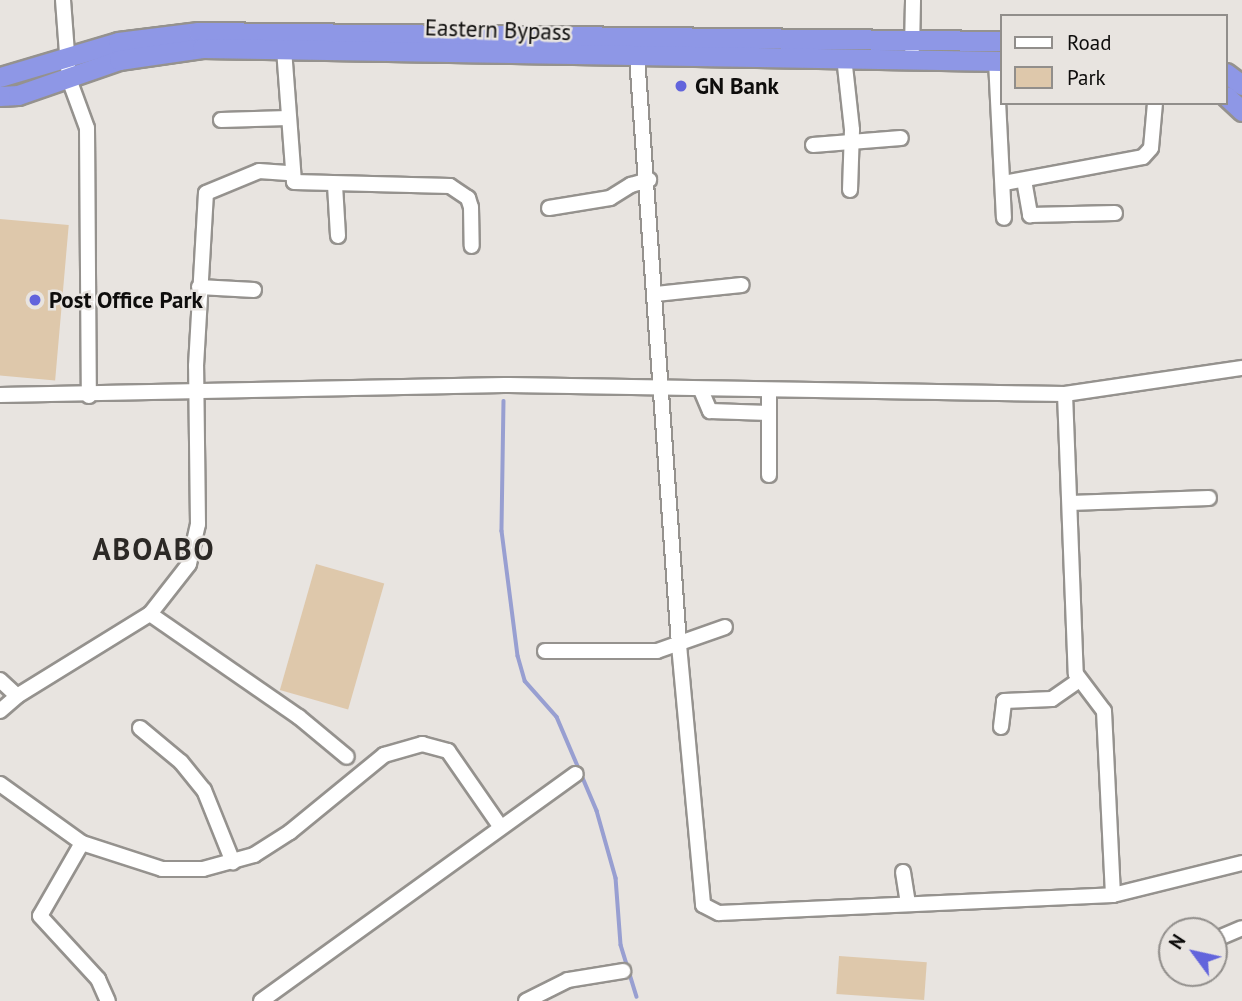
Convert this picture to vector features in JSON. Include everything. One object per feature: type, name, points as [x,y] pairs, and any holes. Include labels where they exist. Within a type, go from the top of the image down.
[{"type":"highway","name":"Eastern Bypass","points":[[0,77],[118,42],[198,32],[1000,41]]},
{"type":"highway","name":"Eastern Bypass","points":[[0,96],[69,79],[119,60],[156,52],[284,49],[999,61]]},
{"type":"highway","points":[[1228,98],[1242,111]]},
{"type":"street","points":[[62,0],[69,79],[86,128],[89,396]]},
{"type":"street","points":[[911,61],[913,0]]},
{"type":"street","points":[[284,49],[291,173],[294,182],[302,186],[450,186],[468,198],[471,207],[472,246]]},
{"type":"street","points":[[637,57],[649,180],[679,645],[703,905],[719,913],[1114,895],[1242,863]]},
{"type":"street","points":[[844,57],[852,144],[849,190]]},
{"type":"street","points":[[999,61],[1000,85]]},
{"type":"street","points":[[1001,105],[1004,218]]},
{"type":"street","points":[[1004,183],[1143,157],[1151,148],[1155,105]]},
{"type":"street","points":[[221,120],[288,118]]},
{"type":"street","points":[[813,145],[901,138]]},
{"type":"street","points":[[0,711],[17,696],[150,614],[189,564],[195,542],[195,393],[205,193],[259,171],[291,173]]},
{"type":"street","points":[[549,208],[610,198],[631,184],[649,180]]},
{"type":"street","points":[[1024,180],[1030,215],[1115,213]]},
{"type":"street","points":[[335,185],[338,236]]},
{"type":"street","points":[[656,294],[742,285]]},
{"type":"street","points":[[199,287],[254,290]]},
{"type":"street","points":[[0,395],[89,396],[408,385],[1065,394],[1242,368]]},
{"type":"street","points":[[701,390],[710,411],[769,413]]},
{"type":"street","points":[[769,391],[769,475]]},
{"type":"street","points":[[1065,394],[1072,629],[1079,681],[1104,711],[1114,895]]},
{"type":"street","points":[[1070,503],[1209,498]]},
{"type":"street","points":[[150,614],[299,716],[347,757]]},
{"type":"street","points":[[545,651],[657,651],[726,627]]},
{"type":"street","points":[[0,680],[17,696]]},
{"type":"street","points":[[1002,727],[1004,701],[1052,699],[1079,681]]},
{"type":"street","points":[[140,728],[181,762],[204,790],[233,862]]},
{"type":"street","points":[[0,784],[82,844],[162,869],[202,869],[254,855],[290,832],[384,755],[422,744],[448,751],[500,826]]},
{"type":"street","points":[[261,1001],[500,826],[576,774]]},
{"type":"street","points":[[82,844],[40,916],[98,979],[108,1001]]},
{"type":"street","points":[[903,872],[908,903]]},
{"type":"street","points":[[526,1001],[568,981],[624,971]]},
{"type":"green space","name":"Post Office Park","points":[[0,219],[69,225],[55,380],[0,376]]},
{"type":"green space","points":[[316,564],[384,584],[348,709],[280,690]]},
{"type":"green space","points":[[839,956],[927,962],[924,1000],[836,994]]},
{"type":"waterway","points":[[504,401],[502,531],[518,656],[525,681],[557,717],[597,811],[616,878],[621,945],[637,997]]},
{"type":"place","name":"GN Bank","points":[[681,86]]},
{"type":"place","name":"Post Office Park","points":[[35,300]]},
{"type":"district","name":"ABOABO","points":[[154,549]]}]
